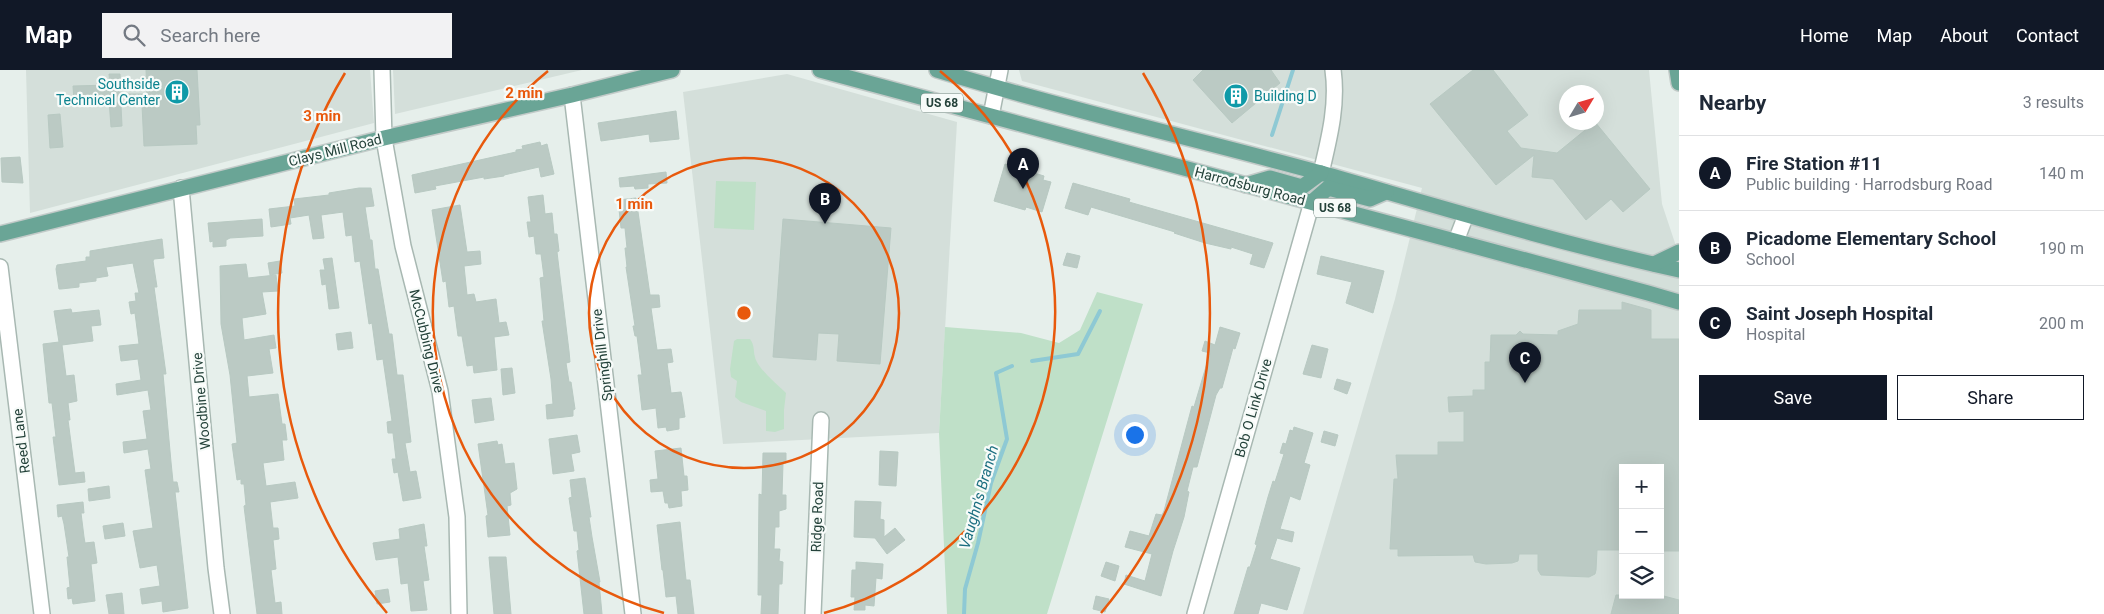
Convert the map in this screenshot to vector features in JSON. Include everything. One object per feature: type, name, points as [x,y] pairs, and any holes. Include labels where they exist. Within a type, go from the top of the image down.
[{"type":"main road","name":"Clays Mill Road","points":[[0,234],[384,138],[672,70]]},
{"type":"main road","name":"Harrodsburg Road","points":[[820,70],[1679,302]]},
{"type":"main road","name":"US 68","points":[[937,70],[1321,173],[1609,254],[1679,270]]},
{"type":"main road","points":[[1678,70],[1679,83]]},
{"type":"main road","points":[[1246,185],[1270,178],[1302,187],[1321,173]]},
{"type":"main road","points":[[1312,202],[1328,188],[1370,199],[1386,192]]},
{"type":"main road","points":[[1654,264],[1679,252]]},
{"type":"street","name":"McCubbing Drive","points":[[382,70],[384,138],[403,246],[440,391],[457,517],[460,614]]},
{"type":"street","points":[[991,116],[1000,70]]},
{"type":"street","points":[[1321,173],[1333,113],[1333,70]]},
{"type":"street","name":"Springhill Drive","points":[[572,95],[633,614]]},
{"type":"street","name":"Woodbine Drive","points":[[181,188],[215,558],[222,614]]},
{"type":"street","name":"Bob O Link Drive","points":[[1195,614],[1312,202]]},
{"type":"street","points":[[1456,241],[1466,215]]},
{"type":"street","name":"Reed Lane","points":[[0,267],[42,614]]},
{"type":"street","name":"Ridge Road","points":[[813,614],[821,420]]},
{"type":"shaded area","points":[[26,70],[370,70],[374,123],[30,213]]},
{"type":"shaded area","points":[[393,70],[582,70],[395,114]]},
{"type":"shaded area","points":[[1019,70],[1649,70],[1662,204],[1679,255],[1679,614],[1303,614],[1395,299],[1422,188],[1022,81]]},
{"type":"shaded area","points":[[787,74],[957,122],[939,433],[723,444],[683,92]]},
{"type":"green space","points":[[716,181],[756,182],[754,230],[714,228]]},
{"type":"green space","points":[[1097,292],[1143,304],[1047,614],[947,614],[939,433],[945,327],[1021,333],[1059,343],[1080,330]]},
{"type":"green space","points":[[737,339],[750,339],[755,357],[760,366],[786,393],[784,429],[775,432],[766,431],[766,411],[741,402],[735,397],[737,381],[731,377],[730,369],[734,341]]},
{"type":"building","name":"Southside Technical Center","points":[[146,70],[197,70],[200,125],[196,125],[197,144],[144,146],[142,105],[121,106],[122,126],[111,127],[109,100],[74,101],[73,86],[110,85],[109,74],[120,74],[121,94],[147,94]]},
{"type":"building","name":"Building D","points":[[1203,70],[1271,70],[1280,83],[1232,123],[1193,80]]},
{"type":"building","points":[[1473,70],[1493,70],[1528,115],[1507,131],[1521,148],[1557,153],[1585,130],[1602,130],[1650,189],[1623,212],[1611,199],[1586,220],[1553,179],[1532,177],[1534,155],[1496,185],[1430,104]]},
{"type":"building","points":[[676,111],[679,139],[650,142],[649,134],[601,141],[598,123]]},
{"type":"building","points":[[60,114],[63,147],[50,148],[48,115]]},
{"type":"building","points":[[540,142],[541,146],[547,144],[554,174],[541,177],[539,167],[504,176],[484,179],[484,177],[435,186],[436,189],[415,193],[412,175],[516,152],[516,150],[523,149],[522,146]]},
{"type":"building","points":[[20,157],[23,183],[2,182],[1,158]]},
{"type":"building","points":[[1005,164],[1044,176],[1043,180],[1051,182],[1042,212],[1026,207],[1025,210],[994,201]]},
{"type":"building","points":[[666,172],[667,183],[648,184],[648,188],[620,187],[619,178]]},
{"type":"building","points":[[1073,183],[1130,199],[1129,202],[1273,243],[1264,268],[1250,264],[1253,254],[1231,247],[1231,249],[1205,243],[1091,207],[1088,215],[1065,208]]},
{"type":"building","points":[[371,188],[374,206],[365,207],[370,240],[372,240],[375,269],[378,269],[389,334],[392,334],[397,375],[403,375],[411,442],[405,443],[410,472],[416,471],[421,498],[403,501],[398,472],[394,473],[392,459],[396,459],[393,433],[388,433],[387,422],[392,421],[383,359],[377,360],[372,323],[369,324],[360,261],[355,262],[352,235],[346,236],[343,212],[321,215],[324,238],[313,239],[309,215],[290,218],[291,224],[271,227],[269,209],[295,206],[294,199],[329,195],[329,193]]},
{"type":"building","points":[[543,195],[545,214],[552,213],[554,234],[557,234],[559,251],[557,252],[570,362],[566,363],[575,409],[573,410],[573,416],[547,419],[546,405],[553,404],[542,321],[544,321],[540,278],[544,277],[541,254],[536,254],[534,236],[529,237],[527,222],[531,222],[528,197]]},
{"type":"building","points":[[636,198],[650,295],[659,295],[660,307],[651,308],[657,350],[671,349],[673,362],[667,363],[671,393],[681,392],[685,417],[679,418],[679,429],[667,431],[666,427],[658,428],[656,408],[642,410],[638,375],[642,375],[637,336],[635,336],[633,326],[635,326],[626,267],[625,228],[621,228],[618,200]]},
{"type":"building","points":[[460,205],[467,252],[480,251],[481,264],[464,266],[467,295],[474,294],[476,302],[496,299],[499,323],[506,322],[509,335],[494,337],[497,370],[474,373],[473,365],[467,366],[462,336],[458,336],[454,306],[449,307],[446,281],[443,282],[432,210]]},
{"type":"building","points":[[262,219],[263,236],[230,238],[226,240],[226,246],[213,247],[213,241],[210,242],[208,223]]},
{"type":"building","points":[[783,219],[891,228],[880,364],[837,361],[839,334],[818,333],[816,360],[773,357]]},
{"type":"building","points":[[162,239],[164,258],[154,259],[153,261],[157,287],[154,287],[166,374],[163,374],[173,482],[177,482],[179,492],[175,492],[188,608],[163,612],[162,601],[142,604],[140,589],[160,586],[157,565],[140,568],[133,531],[153,528],[145,470],[151,469],[148,449],[124,453],[123,442],[147,439],[143,411],[151,410],[148,390],[117,395],[116,384],[141,380],[138,359],[121,361],[119,346],[139,344],[135,313],[131,314],[129,302],[136,301],[135,293],[139,293],[133,263],[106,267],[108,276],[96,278],[96,281],[79,283],[79,287],[61,289],[59,289],[56,269],[57,265],[86,261],[86,257],[90,257],[90,251]]},
{"type":"building","points":[[1067,253],[1080,256],[1077,268],[1063,265]]},
{"type":"building","points":[[1321,256],[1384,271],[1373,313],[1346,303],[1352,282],[1317,274]]},
{"type":"building","points":[[332,258],[339,308],[329,309],[326,284],[322,285],[320,270],[325,270],[323,259]]},
{"type":"building","points":[[280,261],[282,273],[270,275],[268,263]]},
{"type":"building","points":[[246,264],[248,278],[276,275],[278,291],[262,292],[266,314],[242,318],[244,340],[274,335],[276,348],[269,349],[273,373],[247,376],[249,397],[278,394],[282,424],[285,424],[287,440],[282,440],[284,460],[263,463],[266,486],[295,482],[298,498],[270,502],[273,528],[278,528],[279,539],[273,540],[276,569],[271,570],[275,603],[281,602],[282,614],[257,614],[244,506],[246,505],[244,484],[241,484],[241,479],[237,480],[232,444],[237,443],[230,375],[221,324],[220,266]]},
{"type":"building","points":[[1622,302],[1651,310],[1651,339],[1679,339],[1679,551],[1664,551],[1664,464],[1619,464],[1619,550],[1597,550],[1595,574],[1589,577],[1541,575],[1538,570],[1538,554],[1519,554],[1518,561],[1512,563],[1486,564],[1475,562],[1473,555],[1398,556],[1398,549],[1390,549],[1394,479],[1398,479],[1396,455],[1438,455],[1438,442],[1464,442],[1464,411],[1449,412],[1448,397],[1473,396],[1473,390],[1485,390],[1485,362],[1490,362],[1491,335],[1516,335],[1520,331],[1523,334],[1558,335],[1558,331],[1578,324],[1579,310],[1622,310]]},
{"type":"building","points":[[71,309],[72,313],[99,310],[101,325],[91,326],[93,341],[62,345],[66,376],[74,375],[77,401],[68,403],[70,420],[68,420],[75,473],[84,472],[85,482],[59,485],[53,437],[56,437],[52,403],[49,403],[43,344],[59,342],[54,311]]},
{"type":"building","points":[[1220,327],[1240,333],[1235,349],[1233,348],[1222,388],[1220,388],[1216,395],[1197,467],[1193,467],[1187,491],[1189,492],[1184,517],[1161,596],[1124,584],[1126,575],[1145,581],[1152,554],[1125,547],[1130,531],[1149,536],[1156,514],[1162,515],[1164,511],[1192,406],[1194,407],[1210,353],[1202,351],[1205,341],[1215,345]]},
{"type":"building","points":[[351,332],[353,348],[338,350],[336,334]]},
{"type":"building","points":[[1312,345],[1328,349],[1321,378],[1303,374]]},
{"type":"building","points":[[512,368],[515,393],[503,395],[501,369]]},
{"type":"building","points":[[1337,379],[1351,383],[1347,394],[1334,389]]},
{"type":"building","points":[[491,398],[494,420],[475,423],[472,400]]},
{"type":"building","points":[[1294,427],[1313,433],[1304,463],[1310,465],[1300,500],[1290,496],[1280,529],[1294,532],[1292,542],[1277,538],[1270,559],[1300,568],[1287,610],[1261,603],[1258,614],[1234,614],[1248,567],[1250,567],[1257,545],[1255,544],[1273,481],[1275,482],[1284,454],[1280,453],[1283,443],[1286,444],[1290,430],[1293,431]]},
{"type":"building","points":[[1324,431],[1338,435],[1335,446],[1321,442]]},
{"type":"building","points":[[577,435],[580,452],[571,454],[574,471],[553,474],[549,439]]},
{"type":"building","points":[[497,441],[498,445],[502,444],[505,464],[514,463],[517,489],[510,493],[511,505],[507,506],[510,535],[488,537],[486,516],[488,515],[478,444]]},
{"type":"building","points":[[681,448],[684,476],[687,476],[688,490],[681,491],[682,506],[669,508],[668,503],[665,503],[663,491],[651,492],[650,480],[658,479],[655,451]]},
{"type":"building","points":[[880,451],[898,452],[896,486],[879,485]]},
{"type":"building","points":[[763,453],[786,453],[786,463],[783,463],[782,495],[786,495],[786,509],[779,511],[779,527],[775,527],[774,549],[780,549],[779,561],[783,562],[782,584],[779,584],[778,614],[761,614],[762,595],[758,595],[759,494],[762,495]]},
{"type":"building","points":[[585,478],[591,517],[589,517],[600,582],[602,614],[584,614],[577,551],[579,550],[577,531],[574,531],[569,498],[572,497],[570,480]]},
{"type":"building","points":[[109,486],[110,498],[89,501],[88,489]]},
{"type":"building","points":[[855,501],[881,502],[880,519],[884,520],[884,537],[895,528],[905,540],[887,554],[875,538],[854,537]]},
{"type":"building","points":[[83,502],[84,513],[81,513],[85,543],[94,542],[97,563],[91,564],[95,601],[73,604],[72,598],[68,599],[67,588],[70,587],[67,557],[69,557],[64,524],[62,516],[58,517],[57,505]]},
{"type":"building","points":[[680,522],[686,580],[690,580],[694,614],[678,614],[676,596],[666,597],[657,525]]},
{"type":"building","points":[[123,523],[125,536],[105,539],[103,526]]},
{"type":"building","points":[[424,524],[427,546],[424,546],[429,580],[423,581],[427,610],[411,611],[408,583],[401,584],[398,557],[376,560],[373,543],[400,539],[399,529]]},
{"type":"building","points":[[489,557],[506,557],[511,614],[494,614]]},
{"type":"building","points":[[856,562],[883,564],[882,579],[876,578],[874,606],[865,605],[865,610],[854,610],[855,597],[851,597],[852,570],[856,570]]},
{"type":"building","points":[[1106,562],[1119,566],[1115,581],[1101,576]]},
{"type":"building","points":[[388,589],[390,602],[377,604],[375,591]]},
{"type":"building","points":[[122,593],[124,614],[109,614],[106,595]]},
{"type":"building","points":[[1616,595],[1619,595],[1619,599],[1664,599],[1664,596],[1679,600],[1679,614],[1611,614]]},
{"type":"building","points":[[1096,596],[1109,599],[1105,612],[1093,609]]},
{"type":"waterway","name":"Vaughn's Branch","points":[[1272,135],[1293,70]]},
{"type":"waterway","name":"Vaughn's Branch","points":[[1032,361],[1078,354],[1100,311]]},
{"type":"waterway","name":"Vaughn's Branch","points":[[964,614],[965,589],[978,543],[991,483],[1007,439],[996,373],[1012,366]]},
{"type":"place","name":"Southside Technical Center","points":[[177,92]]},
{"type":"place","name":"Building D","points":[[1236,96]]},
{"type":"place","name":"Fire Station #11","points":[[1023,189]]},
{"type":"place","name":"Picadome Elementary School","points":[[825,224]]},
{"type":"place","name":"Saint Joseph Hospital","points":[[1525,383]]}]
